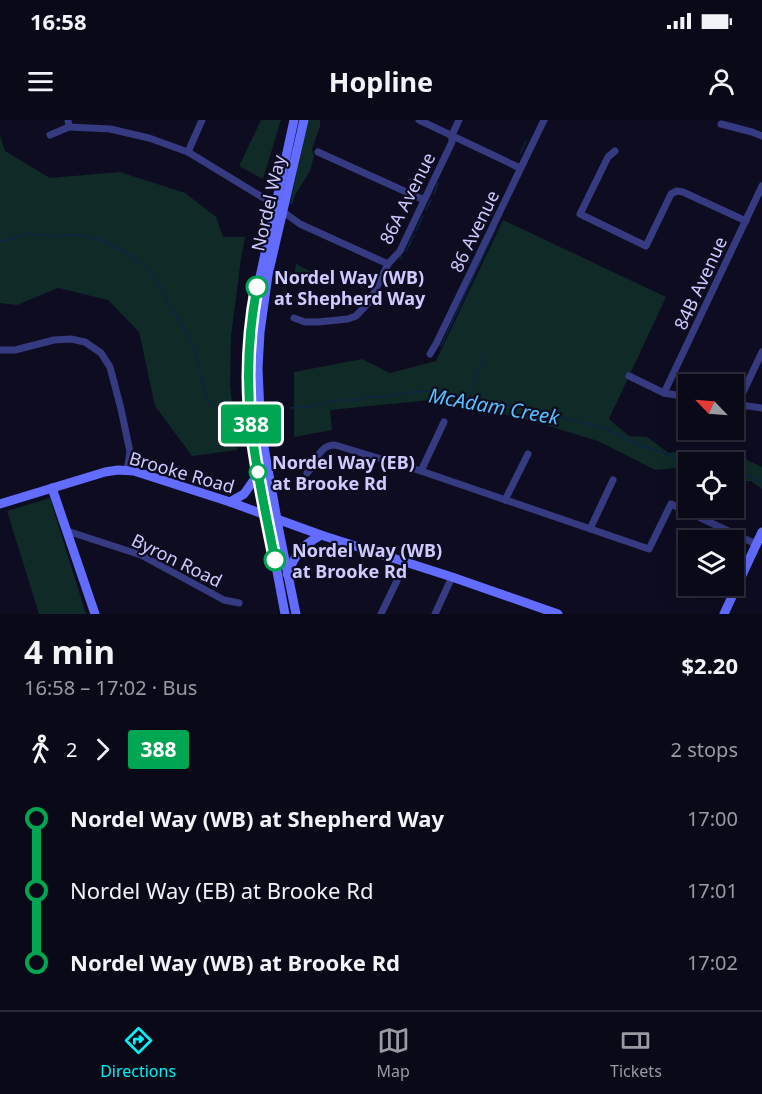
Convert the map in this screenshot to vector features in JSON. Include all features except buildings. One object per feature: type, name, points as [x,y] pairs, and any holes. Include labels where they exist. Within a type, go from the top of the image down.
[{"type":"main road","name":"Nordel Way","points":[[294,120],[265,296],[258,368],[264,447],[296,614]]},
{"type":"main road","name":"Nordel Way","points":[[285,614],[258,474],[250,414],[249,351],[255,300],[304,120]]},
{"type":"main road","name":"Brooke Road","points":[[0,504],[105,472],[127,470],[230,502],[321,535],[558,614]]},
{"type":"main road","points":[[230,502],[244,494],[258,474]]},
{"type":"main road","points":[[52,488],[95,614]]},
{"type":"main road","points":[[724,614],[762,532]]},
{"type":"main road","points":[[287,574],[302,547],[321,535]]},
{"type":"street","points":[[188,153],[202,120]]},
{"type":"street","points":[[419,120],[520,168]]},
{"type":"street","name":"86A Avenue","points":[[294,318],[306,322],[357,319],[370,301],[388,264],[400,251],[452,142],[452,135],[459,120]]},
{"type":"street","name":"86 Avenue","points":[[430,354],[544,120]]},
{"type":"street","points":[[50,135],[69,123],[149,138],[188,153],[312,230],[388,264]]},
{"type":"street","points":[[721,124],[762,136]]},
{"type":"street","points":[[615,151],[608,157],[580,214],[646,246],[671,194],[677,191],[746,221]]},
{"type":"street","points":[[318,152],[424,200]]},
{"type":"street","name":"84B Avenue","points":[[664,393],[762,186]]},
{"type":"street","points":[[0,350],[20,349],[63,338],[85,342],[101,353],[110,367],[121,409],[130,452],[127,470]]},
{"type":"street","points":[[744,387],[762,352]]},
{"type":"street","points":[[629,376],[664,393],[678,395]]},
{"type":"street","points":[[744,405],[762,408]]},
{"type":"street","points":[[421,471],[444,422]]},
{"type":"street","points":[[307,473],[322,450],[335,445],[421,471],[649,549],[670,504],[756,544]]},
{"type":"street","points":[[506,500],[528,454]]},
{"type":"street","points":[[590,529],[613,480]]},
{"type":"street","name":"Byron Road","points":[[67,531],[141,555],[224,600],[239,603]]},
{"type":"street","points":[[381,614],[406,562]]},
{"type":"street","points":[[435,614],[452,577]]},
{"type":"green space","points":[[261,120],[281,120],[263,179],[239,166]]},
{"type":"green space","points":[[308,120],[320,120],[320,126],[312,149],[314,156],[310,171],[295,195],[292,205],[290,204]]},
{"type":"green space","points":[[0,135],[5,151],[50,178],[120,172],[185,193],[216,217],[223,237],[245,237],[231,336],[230,384],[237,450],[192,456],[155,406],[139,332],[108,300],[58,288],[17,305],[0,303]]},
{"type":"green space","points":[[503,220],[666,297],[609,419],[629,436],[647,437],[669,453],[693,450],[696,452],[678,452],[678,468],[655,470],[598,441],[525,419],[441,399],[330,410],[332,430],[294,437],[294,372],[362,359],[390,373],[436,361]]},
{"type":"green space","points":[[296,264],[331,282],[292,286]]},
{"type":"green space","points":[[744,458],[762,467],[762,489],[751,481],[744,481]]},
{"type":"green space","points":[[50,498],[86,614],[39,614],[7,511]]},
{"type":"waterway","points":[[520,154],[526,141]]},
{"type":"waterway","points":[[434,194],[438,183]]},
{"type":"waterway","points":[[426,210],[431,200]]},
{"type":"waterway","points":[[416,231],[423,216]]},
{"type":"waterway","points":[[441,346],[496,228]]},
{"type":"waterway","name":"McAdam Creek","points":[[0,241],[29,234],[80,235],[97,239],[120,249],[148,268],[189,337],[196,354],[205,393],[211,405],[218,410]]},
{"type":"waterway","points":[[406,251],[414,235]]},
{"type":"waterway","points":[[470,398],[483,356]]},
{"type":"waterway","name":"McAdam Creek","points":[[291,408],[337,400],[431,391],[521,407],[589,424],[678,458]]},
{"type":"waterway","name":"McAdam Creek","points":[[744,476],[762,482]]},
{"type":"bus line","name":"388","points":[[257,287],[248,368],[250,414],[258,474],[275,560]]},
{"type":"place","name":"Nordel Way (WB) at Shepherd Way","points":[[257,287]]},
{"type":"place","name":"Nordel Way (EB) at Brooke Rd","points":[[258,472]]},
{"type":"place","name":"Nordel Way (WB) at Brooke Rd","points":[[275,560]]}]
